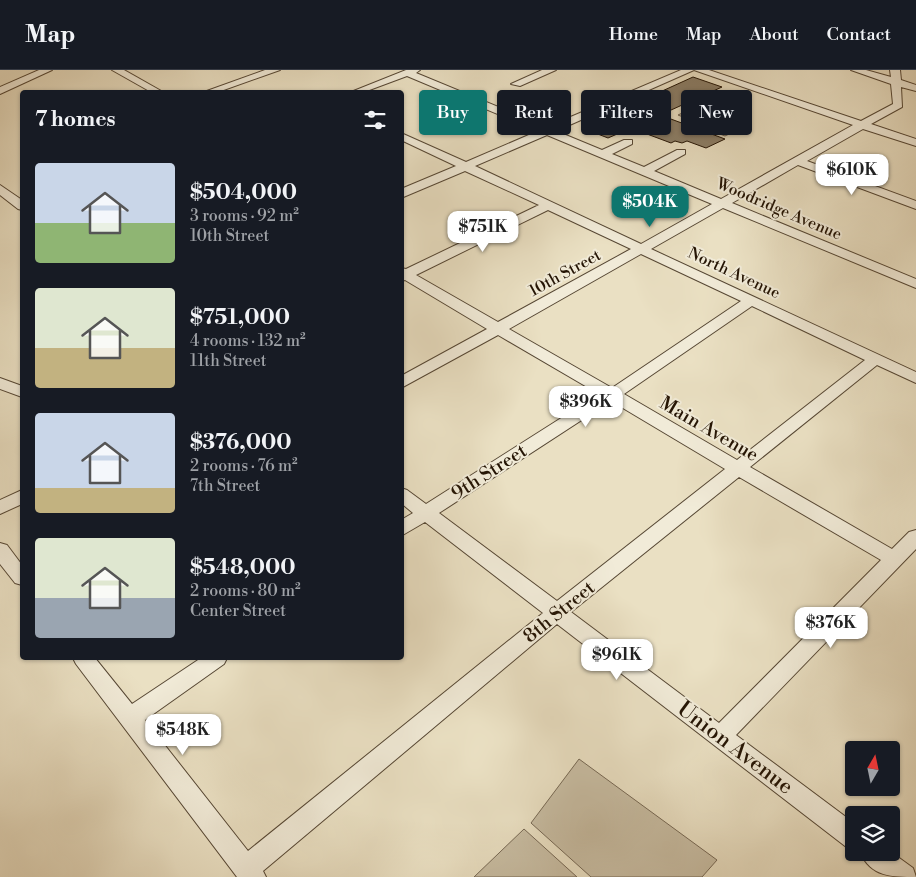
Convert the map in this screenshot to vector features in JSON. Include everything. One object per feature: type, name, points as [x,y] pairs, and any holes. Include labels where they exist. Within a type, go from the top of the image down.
[{"type":"street","points":[[4,90],[47,70]]},
{"type":"street","points":[[120,72],[137,70]]},
{"type":"street","points":[[215,90],[275,70]]},
{"type":"street","name":"Woodridge Avenue","points":[[384,70],[407,73],[497,110]]},
{"type":"street","points":[[516,84],[551,70]]},
{"type":"street","points":[[571,121],[689,70]]},
{"type":"street","points":[[699,70],[916,143]]},
{"type":"street","points":[[856,70],[896,76],[916,88]]},
{"type":"street","points":[[120,72],[154,90]]},
{"type":"street","points":[[361,90],[407,73]]},
{"type":"street","name":"10th Street","points":[[404,381],[898,104],[896,76]]},
{"type":"street","points":[[4,90],[20,96]]},
{"type":"street","points":[[404,193],[538,135]]},
{"type":"street","name":"Woodridge Avenue","points":[[557,135],[916,284]]},
{"type":"street","name":"North Avenue","points":[[404,137],[916,378]]},
{"type":"street","points":[[603,154],[628,142]]},
{"type":"street","points":[[645,171],[680,152]]},
{"type":"street","points":[[797,161],[916,205]]},
{"type":"street","points":[[0,189],[20,204]]},
{"type":"street","points":[[404,275],[549,205]]},
{"type":"street","name":"Main Avenue","points":[[404,276],[894,559]]},
{"type":"street","name":"9th Street","points":[[404,527],[606,396],[612,395],[752,300]]},
{"type":"street","name":"8th Street","points":[[250,873],[556,613],[740,469],[875,359]]},
{"type":"street","points":[[0,383],[20,391]]},
{"type":"street","name":"Union Avenue","points":[[404,496],[845,831]]},
{"type":"street","points":[[0,508],[20,497]]},
{"type":"street","points":[[721,736],[916,537]]},
{"type":"street","points":[[0,550],[20,575]]},
{"type":"street","points":[[85,660],[250,873]]},
{"type":"street","points":[[130,718],[214,660]]},
{"type":"street","points":[[884,861],[904,877]]},
{"type":"shaded area","points":[[579,759],[717,860],[702,877],[591,877],[531,823]]},
{"type":"shaded area","points":[[524,829],[577,877],[474,877]]},
{"type":"building","points":[[693,77],[722,87],[715,90],[681,90],[681,106],[671,110],[671,90],[664,90]]},
{"type":"building","points":[[671,119],[681,123],[681,135],[714,135],[725,139],[706,148],[687,141],[671,143],[650,135],[671,135]]},
{"type":"building","points":[[600,135],[615,135],[608,138]]}]
